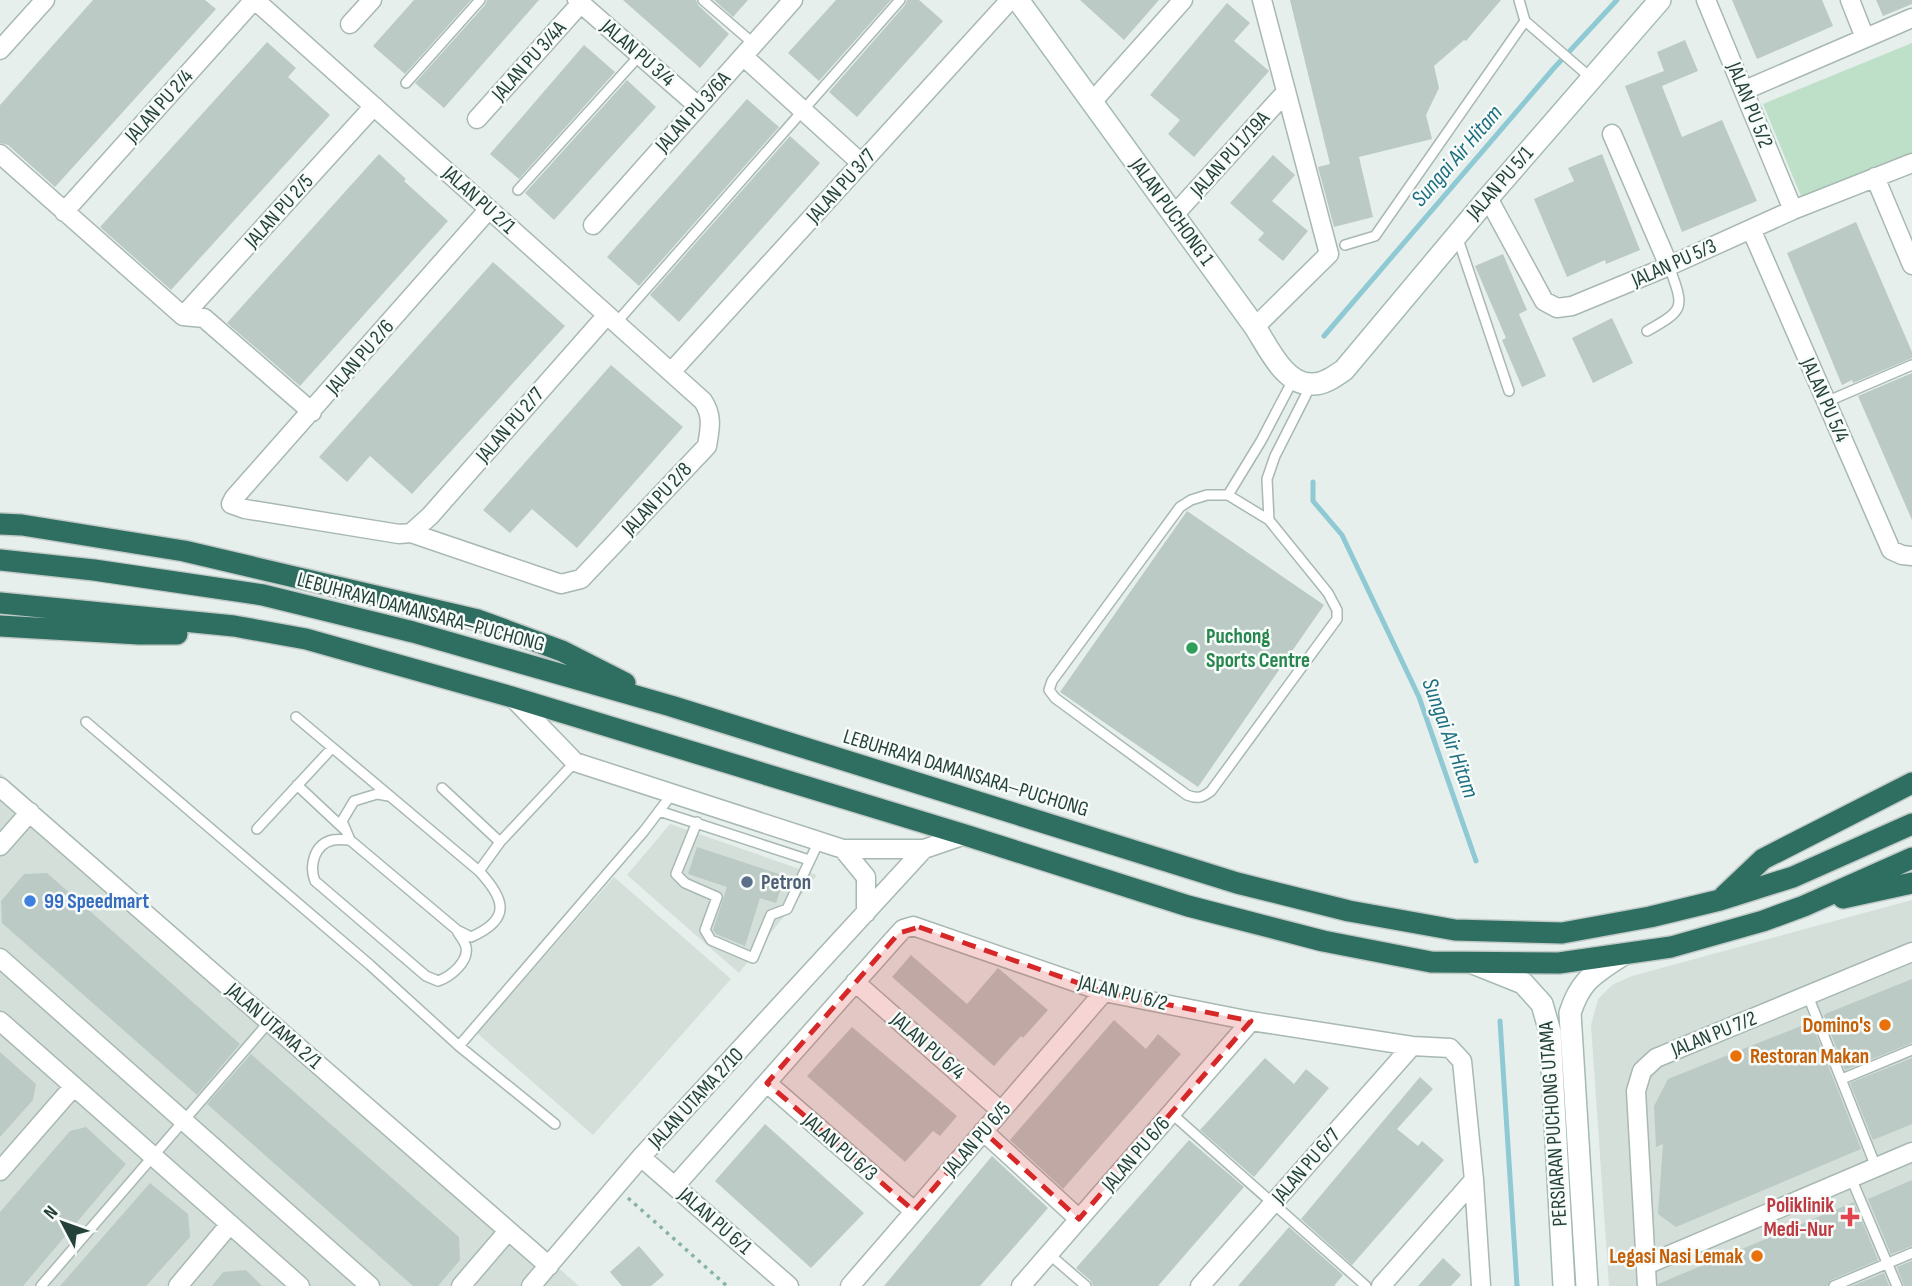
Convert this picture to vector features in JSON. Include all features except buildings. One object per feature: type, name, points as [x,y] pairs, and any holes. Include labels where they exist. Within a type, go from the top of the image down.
[{"type":"highway","points":[[0,524],[22,525],[184,551],[478,620],[562,651],[671,706]]},
{"type":"highway","name":"LEBUHRAYA DAMANSARA–PUCHONG","points":[[0,560],[94,570],[263,595],[413,632],[671,706],[1237,883],[1349,911],[1455,930],[1562,933],[1650,917],[1720,900],[1793,877],[1912,824]]},
{"type":"highway","points":[[0,603],[234,626],[306,639],[512,697],[1188,906],[1323,941],[1431,962],[1559,963],[1622,955],[1719,935],[1804,906],[1912,858]]},
{"type":"highway","points":[[0,626],[182,634],[217,626]]},
{"type":"highway","points":[[1720,900],[1763,859],[1912,783]]},
{"type":"highway","points":[[1804,906],[1912,883]]},
{"type":"street","points":[[2,43],[45,0]]},
{"type":"street","name":"JALAN PU 2/1","points":[[255,0],[704,401]]},
{"type":"street","name":"JALAN PU 2/4","points":[[64,212],[255,0]]},
{"type":"street","points":[[350,24],[372,0]]},
{"type":"street","name":"JALAN PU 3/6A","points":[[593,225],[793,0]]},
{"type":"street","name":"JALAN PU 3/7","points":[[671,372],[1010,0]]},
{"type":"street","name":"JALAN PUCHONG 1","points":[[1018,0],[1255,327],[1281,367],[1303,382]]},
{"type":"street","points":[[1092,102],[1183,0]]},
{"type":"street","points":[[1255,327],[1329,254],[1262,0]]},
{"type":"street","name":"JALAN PU 5/1","points":[[1303,382],[1327,381],[1344,370],[1488,198],[1584,72],[1660,0]]},
{"type":"street","name":"JALAN PU 5/2","points":[[1706,0],[1793,210]]},
{"type":"street","points":[[1850,0],[1865,38]]},
{"type":"street","name":"JALAN PU 3/4","points":[[579,2],[698,106]]},
{"type":"street","name":"JALAN PU 3/4A","points":[[477,119],[579,2]]},
{"type":"street","points":[[1745,90],[1912,18]]},
{"type":"street","points":[[748,50],[805,111],[862,163]]},
{"type":"street","name":"JALAN PU 1/19A","points":[[1174,215],[1286,92]]},
{"type":"street","name":"JALAN PU 2/5","points":[[183,316],[374,106]]},
{"type":"street","points":[[1612,134],[1670,267]]},
{"type":"street","points":[[0,154],[183,316],[204,318],[312,412]]},
{"type":"street","name":"JALAN PU 5/3","points":[[1488,198],[1544,301],[1557,308],[1572,306],[1670,267],[1793,210],[1912,163]]},
{"type":"street","points":[[1875,177],[1912,265]]},
{"type":"street","name":"JALAN PU 2/6","points":[[411,533],[374,530],[245,509],[231,504],[489,209]]},
{"type":"street","name":"JALAN PU 5/4","points":[[1751,229],[1891,550],[1912,556]]},
{"type":"street","name":"JALAN PU 2/7","points":[[411,533],[430,516],[612,319]]},
{"type":"street","name":"JALAN PU 2/8","points":[[411,533],[561,584],[581,579],[707,446],[711,414],[704,401]]},
{"type":"street","points":[[512,697],[575,762],[843,849],[924,849]]},
{"type":"street","name":"JALAN UTAMA 2/1","points":[[0,786],[549,1266]]},
{"type":"street","points":[[0,846],[30,812]]},
{"type":"street","name":"JALAN UTAMA 2/10","points":[[531,1286],[641,1157],[924,849],[965,835]]},
{"type":"street","points":[[843,849],[866,877],[866,913]]},
{"type":"street","name":"JALAN PU 6/2","points":[[675,1186],[900,933],[914,926],[1104,992],[1251,1021],[1412,1046],[1450,1048],[1462,1061],[1481,1286]]},
{"type":"street","name":"JALAN PU 7/2","points":[[1647,1286],[1636,1091],[1642,1071],[1656,1058],[1912,952]]},
{"type":"street","name":"PERSIARAN PUCHONG UTAMA","points":[[1587,1286],[1570,1013],[1580,988],[1590,977],[1622,955]]},
{"type":"street","points":[[0,958],[370,1286]]},
{"type":"street","name":"PERSIARAN PUCHONG UTAMA","points":[[1471,962],[1523,983],[1542,1004],[1550,1032],[1564,1286]]},
{"type":"street","name":"JALAN PU 6/4","points":[[855,982],[1001,1111]]},
{"type":"street","name":"JALAN PU 6/5","points":[[850,1286],[1104,992]]},
{"type":"street","points":[[0,1021],[300,1286]]},
{"type":"street","name":"JALAN PU 6/6","points":[[1021,1286],[1251,1021]]},
{"type":"street","name":"JALAN PU 6/7","points":[[1200,1286],[1412,1046]]},
{"type":"street","name":"JALAN PU 6/3","points":[[767,1083],[914,1211]]},
{"type":"street","points":[[0,1171],[74,1086]]},
{"type":"street","points":[[983,1131],[1079,1219]]},
{"type":"street","points":[[1646,1265],[1912,1152]]},
{"type":"street","name":"JALAN PU 6/1","points":[[641,1157],[789,1286]]},
{"type":"street","points":[[1381,1286],[1474,1180]]},
{"type":"street","points":[[178,1286],[230,1224]]},
{"type":"street","points":[[461,1286],[508,1231]]},
{"type":"lane","points":[[406,83],[481,0]]},
{"type":"lane","points":[[703,0],[748,50]]},
{"type":"lane","points":[[612,319],[805,111],[900,0]]},
{"type":"lane","points":[[1518,0],[1525,20],[1584,72]]},
{"type":"lane","points":[[1345,245],[1375,236],[1525,20]]},
{"type":"lane","points":[[518,190],[640,55]]},
{"type":"lane","points":[[1457,234],[1509,391]]},
{"type":"lane","points":[[1647,331],[1672,317],[1679,308],[1681,298],[1670,267]]},
{"type":"lane","points":[[1826,402],[1912,365]]},
{"type":"lane","points":[[1228,495],[1261,441],[1303,382]]},
{"type":"lane","points":[[1269,520],[1267,479],[1303,382]]},
{"type":"lane","points":[[1207,495],[1228,495],[1269,520],[1328,593],[1337,610],[1337,619],[1211,792],[1196,798],[1187,795],[1055,698],[1049,690],[1052,681],[1180,507],[1207,495]]},
{"type":"lane","points":[[296,716],[479,871],[493,886],[501,903],[494,922],[471,936],[457,930],[348,835],[297,785]]},
{"type":"lane","points":[[86,722],[370,965],[459,1046],[555,1124]]},
{"type":"lane","points":[[257,829],[332,748]]},
{"type":"lane","points":[[479,871],[500,842],[575,762]]},
{"type":"lane","points":[[442,788],[500,842]]},
{"type":"lane","points":[[459,1046],[644,831],[672,793]]},
{"type":"lane","points":[[348,835],[342,821],[354,801],[377,794],[388,796]]},
{"type":"lane","points":[[659,811],[809,860]]},
{"type":"lane","points":[[697,822],[676,874],[685,883],[717,897],[705,930],[711,940],[753,958],[771,915],[786,909],[819,841]]},
{"type":"lane","points":[[348,835],[321,845],[313,858],[312,872],[315,881],[426,976],[438,981],[461,964],[466,956],[466,946],[457,930]]},
{"type":"lane","points":[[1808,996],[1876,1167]]},
{"type":"lane","points":[[41,1286],[269,1022]]},
{"type":"lane","points":[[1842,1079],[1912,1050]]},
{"type":"lane","points":[[1171,1114],[1366,1286]]},
{"type":"lane","points":[[1851,1178],[1897,1286]]},
{"type":"lane","points":[[1834,1286],[1912,1253]]},
{"type":"lane","points":[[1049,1254],[1086,1286]]},
{"type":"path","points":[[616,1187],[727,1286]]},
{"type":"highlighted area","points":[[919,927],[1104,992],[1251,1021],[1079,1219],[983,1131],[914,1211],[767,1083],[899,933]]},
{"type":"shaded area","points":[[0,773],[579,1286],[0,1286]]},
{"type":"shaded area","points":[[670,824],[817,875],[739,973],[627,875]]},
{"type":"shaded area","points":[[614,877],[731,979],[593,1135],[477,1033]]},
{"type":"shaded area","points":[[1912,900],[1912,1286],[1609,1286],[1591,1025],[1598,999],[1612,985],[1632,976]]},
{"type":"green space","points":[[1912,43],[1912,156],[1803,201],[1763,104]]},
{"type":"waterway","name":"Sungai Air Hitam","points":[[1324,336],[1554,68],[1617,0]]},
{"type":"waterway","name":"Sungai Air Hitam","points":[[1313,482],[1313,501],[1342,535],[1419,697],[1476,861]]},
{"type":"waterway","name":"Sungai Air Hitam","points":[[1500,1021],[1517,1286]]},
{"type":"place","name":"Puchong Sports Centre","points":[[1192,648]]},
{"type":"place","name":"Petron","points":[[747,882]]},
{"type":"place","name":"99 Speedmart","points":[[30,901]]},
{"type":"place","name":"Domino's","points":[[1885,1025]]},
{"type":"place","name":"Restoran Makan","points":[[1736,1056]]},
{"type":"place","name":"Poliklinik Medi-Nur","points":[[1850,1217]]},
{"type":"place","name":"Legasi Nasi Lemak","points":[[1757,1256]]}]
